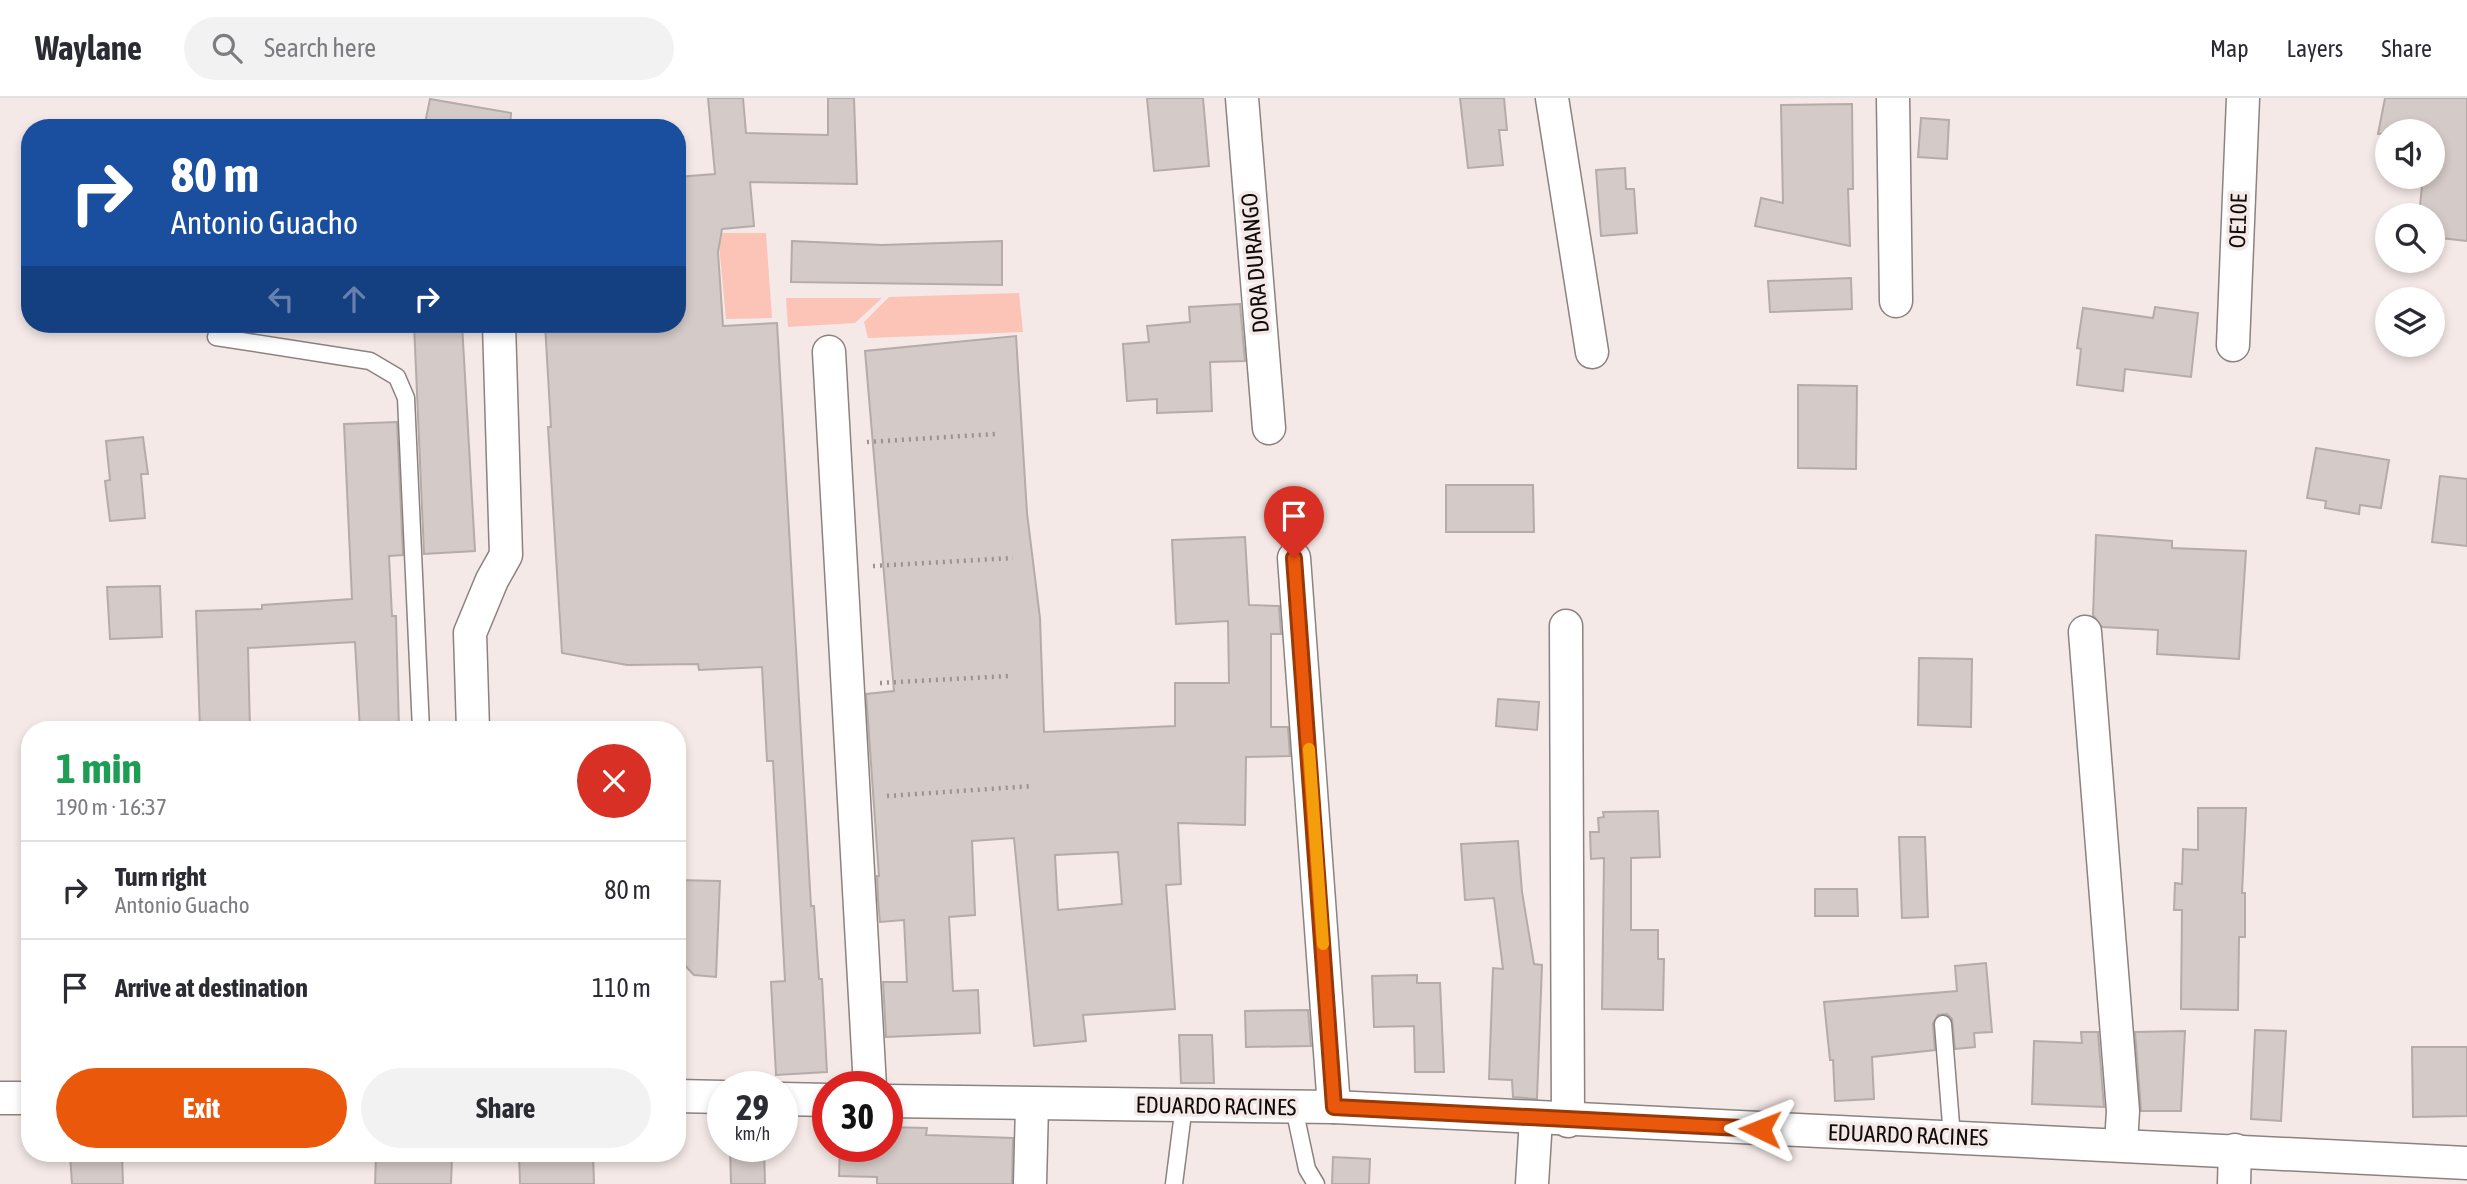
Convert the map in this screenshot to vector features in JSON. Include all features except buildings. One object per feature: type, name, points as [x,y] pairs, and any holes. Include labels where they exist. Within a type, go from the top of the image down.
[{"type":"street","name":"DORA DURANGO","points":[[1242,98],[1269,428]]},
{"type":"street","points":[[1552,98],[1592,352]]},
{"type":"street","points":[[1893,98],[1896,302]]},
{"type":"street","name":"OE10E","points":[[2233,345],[2243,98]]},
{"type":"street","points":[[473,721],[470,633],[492,580],[506,555],[499,333]]},
{"type":"street","points":[[828,352],[869,1071]]},
{"type":"street","points":[[1294,558],[1334,1107]]},
{"type":"street","points":[[1566,626],[1568,1121]]},
{"type":"street","points":[[2085,632],[2123,1111],[2120,1144]]},
{"type":"street","points":[[686,1096],[707,1097]]},
{"type":"street","points":[[0,1098],[21,1098]]},
{"type":"street","name":"EDUARDO RACINES","points":[[903,1101],[1334,1107],[1568,1121],[2120,1144],[2467,1163]]},
{"type":"street","points":[[1030,1184],[1032,1105]]},
{"type":"street","points":[[1532,1184],[1536,1119]]},
{"type":"street","points":[[2234,1184],[2235,1150]]},
{"type":"lane","points":[[216,337],[370,361],[397,377],[406,398],[421,721]]},
{"type":"lane","points":[[1943,1024],[1952,1137]]},
{"type":"lane","points":[[1174,1184],[1184,1105]]},
{"type":"lane","points":[[1294,1108],[1307,1168],[1317,1184]]},
{"type":"path","points":[[834,445],[996,434]]},
{"type":"path","points":[[841,568],[1013,558]]},
{"type":"path","points":[[848,685],[1009,676]]},
{"type":"path","points":[[854,798],[1033,786]]},
{"type":"shaded area","points":[[718,233],[766,233],[772,318],[726,319]]},
{"type":"shaded area","points":[[1019,293],[1023,332],[868,338],[864,322],[889,297]]},
{"type":"shaded area","points":[[786,298],[882,298],[855,323],[788,327]]},
{"type":"slow traffic","points":[[1309,749],[1323,944]]},
{"type":"route","points":[[1294,558],[1334,1107],[1760,1129]]}]
